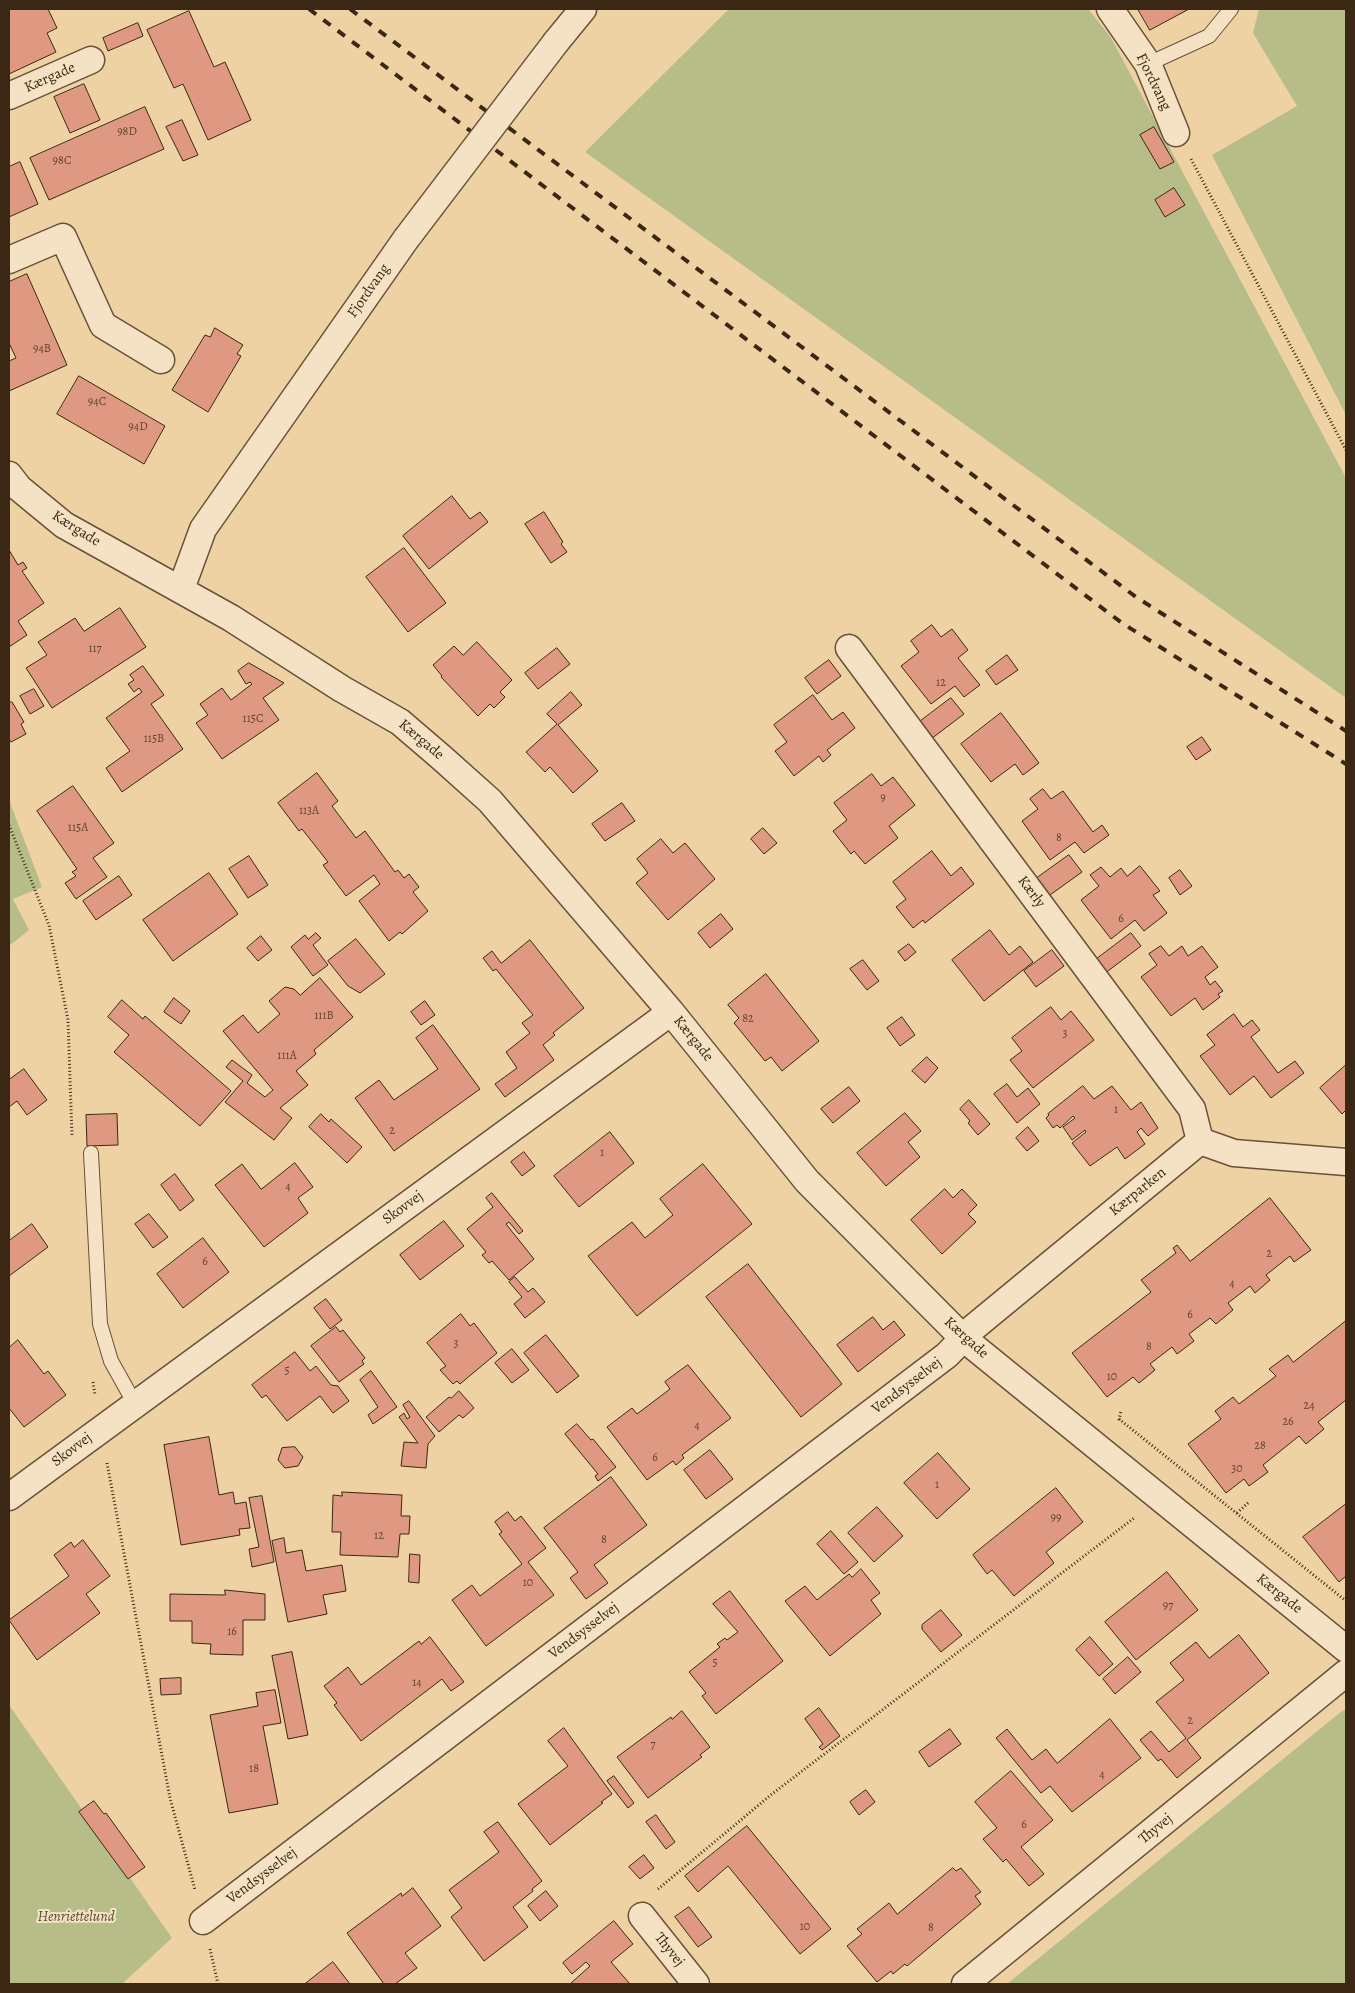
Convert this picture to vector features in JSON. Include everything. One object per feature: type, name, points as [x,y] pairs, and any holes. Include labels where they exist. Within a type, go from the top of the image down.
[{"type":"street","name":"Fjordvang","points":[[181,589],[203,529],[406,239],[583,9]]},
{"type":"street","name":"Fjordvang","points":[[1110,9],[1148,64],[1176,133]]},
{"type":"street","name":"Kærgade","points":[[9,96],[91,60]]},
{"type":"street","points":[[9,260],[63,237],[104,325],[161,360]]},
{"type":"street","name":"Kærgade","points":[[9,475],[19,488],[64,525],[181,589],[342,689],[400,722],[435,752],[490,801],[671,1012],[808,1181],[963,1338],[1346,1650]]},
{"type":"street","name":"Kærly","points":[[849,648],[1192,1109],[1200,1141]]},
{"type":"street","name":"Skovvej","points":[[9,1497],[671,1012]]},
{"type":"street","points":[[1200,1141],[1234,1152],[1346,1162]]},
{"type":"street","name":"Kærparken","points":[[963,1338],[1200,1141]]},
{"type":"street","name":"Vendsysselvej","points":[[203,1921],[939,1361],[963,1338]]},
{"type":"street","name":"Thyvej","points":[[965,1984],[1346,1674]]},
{"type":"street","name":"Thyvej","points":[[642,1916],[696,1984]]},
{"type":"lane","points":[[1148,64],[1209,36],[1231,9]]},
{"type":"lane","points":[[91,1153],[100,1324],[111,1361],[135,1404]]},
{"type":"path","points":[[1176,133],[1346,450]]},
{"type":"path","points":[[1119,1418],[1346,1601]]},
{"type":"path","points":[[642,1916],[640,1904],[772,1794],[1160,1497]]},
{"type":"path","points":[[1237,1513],[1249,1502]]},
{"type":"green space","points":[[729,9],[1088,9],[1110,36],[1346,478],[1346,698],[585,152]]},
{"type":"green space","points":[[1259,9],[1346,9],[1346,415],[1212,155],[1297,106],[1253,33]]},
{"type":"green space","points":[[9,800],[42,887],[13,899],[29,930],[9,946]]},
{"type":"green space","name":"Henriettelund","points":[[9,1705],[172,1938],[122,1984],[9,1984]]},
{"type":"green space","points":[[1346,1710],[1346,1984],[1007,1984],[1342,1711]]},
{"type":"building","points":[[9,9],[48,9],[57,28],[47,33],[56,52],[9,74]]},
{"type":"building","points":[[1138,9],[1189,9],[1150,30]]},
{"type":"building","points":[[189,11],[214,67],[225,62],[251,120],[208,140],[183,84],[174,88],[147,30]]},
{"type":"building","points":[[138,23],[143,36],[108,51],[103,38]]},
{"type":"building","points":[[84,84],[100,120],[70,133],[54,97]]},
{"type":"building","points":[[145,107],[164,149],[49,200],[30,158]]},
{"type":"building","points":[[182,120],[198,155],[183,161],[166,127]]},
{"type":"building","points":[[1154,127],[1174,162],[1160,169],[1140,135]]},
{"type":"building","points":[[20,162],[38,204],[9,217],[9,167]]},
{"type":"building","points":[[1174,188],[1185,205],[1165,217],[1155,200]]},
{"type":"building","points":[[27,274],[67,365],[9,391],[9,361],[16,358],[9,343],[9,282]]},
{"type":"building","points":[[215,328],[243,345],[237,354],[241,356],[208,412],[172,390],[205,335],[210,337]]},
{"type":"building","points":[[79,376],[165,426],[144,464],[57,414]]},
{"type":"building","points":[[452,496],[470,519],[480,512],[488,522],[429,569],[403,536]]},
{"type":"building","points":[[544,512],[563,542],[561,544],[567,552],[551,563],[525,524]]},
{"type":"building","points":[[404,548],[446,603],[408,632],[366,577]]},
{"type":"building","points":[[9,550],[18,565],[23,562],[27,568],[22,571],[44,603],[18,621],[27,635],[9,647]]},
{"type":"building","points":[[120,608],[146,647],[52,708],[26,668],[47,655],[38,642],[75,618],[84,631]]},
{"type":"building","points":[[932,625],[941,637],[952,629],[968,650],[958,658],[980,685],[964,697],[955,686],[931,704],[901,666],[919,652],[911,641]]},
{"type":"building","points":[[477,642],[512,680],[500,692],[505,697],[494,708],[490,704],[478,716],[441,677],[433,665],[454,646],[463,655]]},
{"type":"building","points":[[557,648],[570,664],[538,689],[525,673]]},
{"type":"building","points":[[1007,655],[1018,670],[996,685],[986,671]]},
{"type":"building","points":[[829,660],[841,676],[817,694],[805,678]]},
{"type":"building","points":[[249,663],[284,683],[263,698],[279,720],[222,759],[196,723],[208,715],[200,704],[222,688],[231,700],[252,684],[250,682],[246,684],[238,671]]},
{"type":"building","points":[[143,666],[164,695],[151,704],[183,749],[122,792],[106,768],[130,751],[106,718],[142,692],[139,688],[134,692],[128,684],[134,680],[130,675]]},
{"type":"building","points":[[34,689],[44,706],[30,714],[20,696]]},
{"type":"building","points":[[571,692],[582,705],[558,725],[598,771],[573,793],[550,767],[545,772],[526,752],[557,724],[547,714]]},
{"type":"building","points":[[813,695],[832,720],[843,712],[855,728],[827,750],[831,755],[823,762],[819,756],[794,776],[775,751],[787,742],[774,725]]},
{"type":"building","points":[[951,698],[964,714],[931,739],[918,723]]},
{"type":"building","points":[[12,702],[24,722],[21,724],[26,734],[11,742],[9,739],[9,703]]},
{"type":"building","points":[[1001,713],[1039,763],[1023,775],[1015,764],[991,782],[961,744]]},
{"type":"building","points":[[1202,737],[1211,750],[1196,760],[1187,747]]},
{"type":"building","points":[[317,773],[338,801],[332,806],[356,838],[365,831],[395,872],[398,870],[404,878],[409,874],[419,887],[413,892],[428,911],[402,934],[400,932],[389,941],[359,901],[380,884],[374,875],[346,896],[323,865],[328,862],[302,829],[299,831],[278,803]]},
{"type":"building","points":[[872,774],[881,786],[893,777],[915,805],[889,826],[898,838],[865,864],[854,851],[851,854],[833,831],[847,820],[834,803]]},
{"type":"building","points":[[73,786],[114,843],[93,858],[107,877],[76,899],[65,883],[76,876],[72,872],[77,869],[37,811]]},
{"type":"building","points":[[1043,789],[1051,799],[1063,791],[1093,832],[1102,825],[1109,835],[1084,853],[1075,842],[1050,860],[1022,821],[1038,809],[1030,799]]},
{"type":"building","points":[[622,803],[635,821],[605,841],[592,824]]},
{"type":"building","points":[[763,828],[777,843],[764,854],[751,839]]},
{"type":"building","points":[[661,839],[673,853],[685,843],[715,879],[668,920],[636,883],[648,873],[637,859]]},
{"type":"building","points":[[932,851],[951,876],[961,867],[974,884],[925,923],[923,920],[913,928],[896,907],[906,899],[893,882]]},
{"type":"building","points":[[1069,855],[1082,872],[1050,895],[1037,878]]},
{"type":"building","points":[[249,856],[268,885],[248,898],[229,869]]},
{"type":"building","points":[[1140,866],[1160,891],[1153,895],[1167,913],[1144,931],[1135,920],[1111,939],[1081,900],[1099,886],[1090,875],[1101,867],[1110,877],[1121,868],[1127,876]]},
{"type":"building","points":[[1180,870],[1192,886],[1180,895],[1169,878]]},
{"type":"building","points":[[209,873],[238,914],[173,961],[143,920]]},
{"type":"building","points":[[119,876],[132,895],[96,920],[83,901]]},
{"type":"building","points":[[721,914],[733,929],[710,948],[698,933]]},
{"type":"building","points":[[990,930],[1009,955],[1020,946],[1033,962],[984,1001],[952,960]]},
{"type":"building","points":[[316,933],[321,938],[313,945],[328,965],[313,976],[291,947],[305,935],[308,939]]},
{"type":"building","points":[[1131,933],[1141,946],[1104,974],[1094,961]]},
{"type":"building","points":[[261,936],[272,950],[258,961],[247,948]]},
{"type":"building","points":[[356,939],[385,974],[360,993],[348,986],[328,961]]},
{"type":"building","points":[[530,940],[584,1008],[553,1033],[555,1035],[543,1045],[554,1060],[505,1097],[495,1084],[517,1068],[506,1052],[530,1033],[522,1023],[533,1015],[496,969],[493,971],[483,958],[492,951],[501,963]]},
{"type":"building","points":[[909,944],[916,952],[905,961],[898,952]]},
{"type":"building","points":[[1161,946],[1169,956],[1182,946],[1188,956],[1202,946],[1218,967],[1205,977],[1210,985],[1215,981],[1223,991],[1218,994],[1220,997],[1203,1010],[1195,998],[1171,1016],[1141,977],[1157,965],[1149,954]]},
{"type":"building","points":[[1052,950],[1064,966],[1036,987],[1024,971]]},
{"type":"building","points":[[863,960],[879,981],[867,990],[850,969]]},
{"type":"building","points":[[766,974],[819,1041],[782,1071],[771,1057],[765,1061],[734,1023],[739,1018],[728,1005]]},
{"type":"building","points":[[320,978],[353,1017],[314,1050],[316,1054],[296,1071],[308,1085],[280,1108],[292,1118],[274,1140],[225,1102],[243,1081],[226,1067],[232,1060],[252,1075],[247,1083],[265,1097],[273,1090],[223,1031],[243,1015],[258,1033],[280,1014],[269,1001],[285,987],[294,989],[300,995]]},
{"type":"building","points":[[174,998],[190,1011],[181,1024],[164,1012]]},
{"type":"building","points":[[122,1000],[143,1019],[145,1016],[231,1091],[200,1126],[114,1052],[129,1035],[108,1017]]},
{"type":"building","points":[[425,1001],[435,1015],[421,1025],[411,1012]]},
{"type":"building","points":[[1051,1007],[1061,1020],[1071,1011],[1094,1040],[1033,1088],[1010,1060],[1022,1051],[1012,1038]]},
{"type":"building","points":[[1234,1014],[1243,1027],[1252,1020],[1260,1030],[1251,1037],[1278,1073],[1295,1061],[1304,1073],[1271,1098],[1254,1076],[1230,1095],[1200,1056],[1215,1045],[1207,1035]]},
{"type":"building","points":[[902,1017],[915,1035],[900,1046],[887,1028]]},
{"type":"building","points":[[433,1025],[480,1089],[394,1151],[355,1098],[379,1080],[394,1100],[438,1069],[416,1038]]},
{"type":"building","points":[[927,1057],[938,1068],[925,1083],[912,1071]]},
{"type":"building","points":[[1346,1065],[1346,1110],[1342,1114],[1320,1088]]},
{"type":"building","points":[[24,1069],[47,1100],[27,1115],[17,1101],[9,1107],[9,1080]]},
{"type":"building","points":[[1007,1084],[1017,1097],[1028,1088],[1040,1104],[1017,1123],[994,1094]]},
{"type":"building","points":[[1083,1086],[1094,1099],[1112,1086],[1131,1110],[1141,1102],[1158,1128],[1148,1136],[1141,1128],[1137,1132],[1145,1144],[1125,1159],[1117,1147],[1090,1166],[1072,1143],[1086,1132],[1085,1130],[1072,1140],[1063,1127],[1075,1118],[1073,1116],[1060,1128],[1057,1125],[1053,1128],[1046,1118],[1048,1114]]},
{"type":"building","points":[[849,1087],[860,1101],[833,1123],[821,1109]]},
{"type":"building","points":[[969,1100],[990,1124],[978,1135],[960,1109]]},
{"type":"building","points":[[905,1113],[921,1131],[908,1142],[920,1157],[886,1186],[857,1153]]},
{"type":"building","points":[[117,1114],[118,1145],[87,1146],[86,1115]]},
{"type":"building","points":[[321,1114],[329,1122],[331,1119],[362,1147],[347,1163],[309,1127]]},
{"type":"building","points":[[1028,1127],[1039,1141],[1027,1151],[1016,1138]]},
{"type":"building","points":[[610,1132],[634,1163],[579,1207],[554,1176]]},
{"type":"building","points":[[524,1152],[535,1166],[522,1176],[511,1162]]},
{"type":"building","points":[[295,1163],[313,1187],[298,1198],[308,1213],[264,1247],[215,1185],[242,1164],[261,1189]]},
{"type":"building","points":[[703,1164],[752,1224],[637,1316],[588,1256],[632,1222],[645,1238],[673,1215],[660,1199]]},
{"type":"building","points":[[175,1174],[194,1200],[180,1211],[161,1185]]},
{"type":"building","points":[[945,1189],[953,1198],[962,1189],[977,1205],[968,1214],[976,1222],[942,1254],[911,1220]]},
{"type":"building","points":[[492,1193],[523,1231],[519,1234],[509,1222],[506,1224],[534,1259],[509,1280],[492,1261],[489,1263],[482,1255],[486,1252],[467,1229],[493,1207],[486,1198]]},
{"type":"building","points":[[1270,1198],[1311,1250],[1294,1262],[1290,1256],[1266,1275],[1270,1280],[1255,1293],[1250,1286],[1228,1303],[1233,1310],[1216,1324],[1210,1318],[1189,1334],[1194,1341],[1177,1354],[1172,1347],[1150,1364],[1155,1370],[1139,1383],[1133,1377],[1107,1397],[1072,1353],[1151,1292],[1141,1280],[1176,1253],[1173,1248],[1177,1245],[1190,1261]]},
{"type":"building","points":[[149,1214],[168,1237],[153,1248],[135,1224]]},
{"type":"building","points":[[444,1221],[464,1246],[420,1280],[400,1255]]},
{"type":"building","points":[[32,1224],[48,1247],[9,1276],[9,1241]]},
{"type":"building","points":[[203,1238],[229,1272],[183,1308],[157,1274]]},
{"type":"building","points":[[748,1264],[842,1384],[801,1417],[706,1297]]},
{"type":"building","points":[[515,1277],[528,1292],[533,1288],[545,1302],[525,1318],[514,1304],[522,1297],[509,1282]]},
{"type":"building","points":[[326,1299],[342,1320],[330,1329],[314,1308]]},
{"type":"building","points":[[461,1314],[470,1326],[474,1323],[497,1353],[460,1384],[457,1381],[453,1384],[440,1370],[446,1366],[427,1343]]},
{"type":"building","points":[[873,1317],[883,1330],[894,1321],[905,1335],[858,1372],[837,1345]]},
{"type":"building","points":[[1346,1321],[1346,1400],[1318,1422],[1324,1429],[1306,1444],[1299,1436],[1263,1465],[1268,1472],[1249,1486],[1244,1479],[1226,1493],[1188,1444],[1221,1419],[1215,1411],[1233,1397],[1239,1404],[1276,1376],[1269,1369],[1288,1355],[1293,1362]]},
{"type":"building","points":[[336,1327],[340,1332],[343,1330],[365,1358],[362,1361],[364,1364],[339,1382],[311,1346]]},
{"type":"building","points":[[546,1335],[579,1376],[557,1393],[524,1353]]},
{"type":"building","points":[[18,1340],[44,1374],[48,1371],[66,1395],[24,1427],[9,1408],[9,1348]]},
{"type":"building","points":[[512,1349],[529,1370],[512,1383],[495,1363]]},
{"type":"building","points":[[295,1352],[310,1371],[316,1366],[331,1385],[338,1386],[349,1401],[333,1413],[320,1396],[287,1421],[266,1395],[262,1398],[252,1385]]},
{"type":"building","points":[[688,1365],[731,1418],[682,1455],[684,1458],[676,1465],[673,1461],[647,1480],[607,1427],[632,1408],[637,1414],[670,1389],[665,1382]]},
{"type":"building","points":[[371,1371],[397,1407],[373,1424],[368,1415],[378,1407],[360,1380]]},
{"type":"building","points":[[459,1391],[474,1408],[463,1418],[459,1415],[439,1432],[426,1417]]},
{"type":"building","points":[[409,1401],[435,1436],[428,1444],[426,1468],[401,1466],[404,1442],[418,1443],[399,1417],[404,1413],[407,1419],[410,1417],[403,1405]]},
{"type":"building","points":[[577,1424],[591,1440],[593,1439],[616,1467],[598,1481],[595,1476],[598,1474],[565,1434]]},
{"type":"building","points":[[209,1437],[219,1495],[233,1492],[235,1504],[246,1502],[250,1528],[239,1529],[240,1535],[181,1545],[164,1445]]},
{"type":"building","points":[[295,1447],[303,1457],[298,1466],[285,1468],[278,1460],[282,1448]]},
{"type":"building","points":[[710,1450],[733,1479],[706,1499],[684,1470]]},
{"type":"building","points":[[938,1453],[970,1489],[937,1519],[904,1483]]},
{"type":"building","points":[[611,1477],[647,1525],[594,1565],[608,1583],[586,1599],[570,1578],[578,1572],[544,1528]]},
{"type":"building","points":[[1056,1488],[1083,1522],[1046,1552],[1054,1563],[1014,1596],[992,1570],[987,1574],[973,1555]]},
{"type":"building","points":[[342,1492],[402,1495],[401,1516],[410,1516],[409,1534],[400,1534],[398,1557],[340,1555],[341,1532],[332,1532],[333,1495],[342,1496]]},
{"type":"building","points":[[262,1496],[274,1562],[252,1567],[249,1549],[259,1547],[249,1498]]},
{"type":"building","points":[[1346,1504],[1346,1576],[1339,1582],[1303,1537]]},
{"type":"building","points":[[877,1507],[903,1536],[874,1562],[848,1533]]},
{"type":"building","points":[[508,1512],[515,1521],[521,1516],[546,1548],[528,1562],[554,1595],[486,1646],[452,1600],[472,1585],[480,1596],[522,1564],[499,1534],[502,1532],[495,1522]]},
{"type":"building","points":[[831,1531],[858,1562],[844,1574],[817,1544]]},
{"type":"building","points":[[284,1538],[286,1553],[302,1550],[306,1571],[342,1565],[346,1591],[323,1595],[327,1614],[288,1622],[272,1541]]},
{"type":"building","points":[[83,1540],[110,1576],[86,1594],[100,1613],[37,1660],[9,1620],[69,1576],[54,1555],[71,1542],[74,1547]]},
{"type":"building","points":[[410,1554],[420,1555],[419,1583],[409,1582]]},
{"type":"building","points":[[861,1569],[880,1593],[871,1600],[881,1614],[830,1656],[785,1601],[805,1586],[817,1600],[849,1574],[852,1577]]},
{"type":"building","points":[[1167,1572],[1198,1610],[1136,1660],[1105,1622]]},
{"type":"building","points":[[225,1590],[265,1594],[265,1620],[243,1620],[243,1655],[210,1654],[211,1644],[192,1643],[192,1621],[170,1621],[170,1594],[225,1595]]},
{"type":"building","points":[[730,1591],[783,1661],[716,1714],[702,1696],[706,1693],[689,1672],[720,1647],[717,1644],[738,1632],[713,1604]]},
{"type":"building","points":[[941,1610],[962,1635],[941,1652],[922,1629],[922,1625]]},
{"type":"building","points":[[1239,1635],[1269,1673],[1187,1740],[1201,1758],[1177,1778],[1161,1759],[1158,1761],[1140,1740],[1151,1731],[1169,1752],[1186,1738],[1156,1702],[1184,1680],[1170,1663],[1196,1642],[1209,1658]]},
{"type":"building","points":[[430,1637],[464,1682],[451,1691],[442,1679],[361,1741],[334,1705],[337,1703],[324,1686],[348,1667],[361,1685],[419,1641],[421,1644]]},
{"type":"building","points":[[1090,1637],[1113,1664],[1099,1676],[1076,1650]]},
{"type":"building","points":[[292,1652],[308,1735],[288,1739],[272,1656]]},
{"type":"building","points":[[1128,1657],[1141,1672],[1115,1694],[1103,1679]]},
{"type":"building","points":[[181,1678],[181,1694],[161,1695],[160,1679]]},
{"type":"building","points":[[275,1690],[281,1723],[263,1726],[278,1804],[229,1813],[210,1715],[258,1706],[256,1693]]},
{"type":"building","points":[[819,1708],[840,1736],[822,1750],[819,1747],[823,1744],[805,1719]]},
{"type":"building","points":[[682,1711],[710,1747],[700,1755],[702,1757],[648,1798],[617,1757]]},
{"type":"building","points":[[1110,1719],[1141,1758],[1072,1812],[1050,1786],[1041,1793],[996,1738],[1007,1729],[1032,1760],[1046,1749],[1057,1763]]},
{"type":"building","points":[[564,1728],[612,1794],[550,1845],[518,1804],[568,1766],[548,1741]]},
{"type":"building","points":[[950,1729],[961,1744],[929,1767],[919,1752]]},
{"type":"building","points":[[1011,1771],[1053,1820],[1021,1847],[1044,1874],[1029,1886],[1006,1859],[1003,1862],[983,1839],[997,1828],[975,1802]]},
{"type":"building","points":[[614,1776],[634,1803],[628,1808],[607,1781]]},
{"type":"building","points":[[866,1790],[875,1802],[859,1815],[850,1802]]},
{"type":"building","points":[[94,1801],[104,1814],[106,1813],[145,1867],[128,1879],[79,1812]]},
{"type":"building","points":[[656,1815],[675,1842],[666,1849],[646,1822]]},
{"type":"building","points":[[498,1822],[542,1881],[513,1907],[528,1927],[484,1961],[451,1917],[462,1908],[449,1890],[499,1852],[484,1832]]},
{"type":"building","points":[[747,1826],[831,1929],[800,1954],[728,1866],[698,1892],[685,1876]]},
{"type":"building","points":[[644,1855],[654,1868],[640,1879],[629,1867]]},
{"type":"building","points":[[953,1868],[956,1871],[961,1868],[981,1892],[975,1896],[981,1904],[907,1966],[905,1964],[893,1974],[891,1971],[877,1982],[847,1946],[862,1934],[857,1929],[889,1903],[897,1914]]},
{"type":"building","points":[[413,1888],[441,1926],[405,1953],[417,1968],[395,1984],[384,1984],[347,1933],[401,1893],[402,1896]]},
{"type":"building","points":[[546,1891],[558,1906],[540,1921],[528,1906]]},
{"type":"building","points":[[689,1907],[712,1937],[698,1947],[675,1917]]},
{"type":"building","points":[[614,1921],[633,1944],[611,1962],[630,1984],[570,1984],[590,1966],[586,1962],[572,1974],[563,1963]]},
{"type":"building","points":[[333,1962],[350,1984],[305,1984]]},
{"type":"railway","points":[[309,9],[1122,623],[1346,764]]},
{"type":"railway","points":[[350,9],[1136,597],[1346,731]]}]
